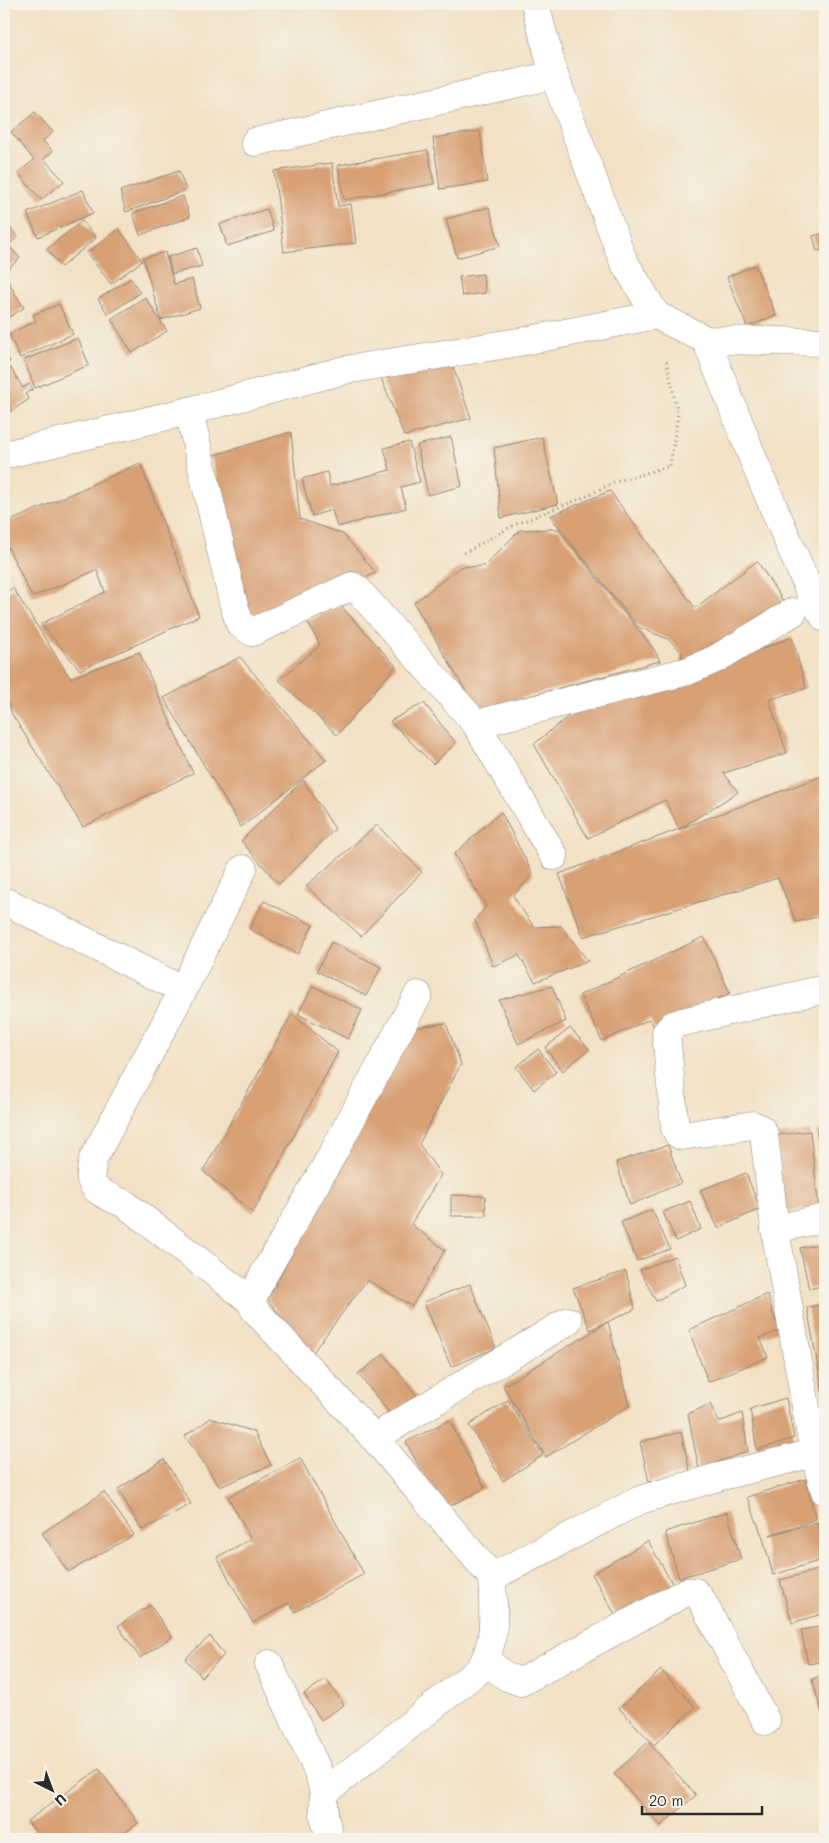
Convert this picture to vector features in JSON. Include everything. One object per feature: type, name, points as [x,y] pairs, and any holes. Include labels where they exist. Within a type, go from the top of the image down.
[{"type":"street","points":[[536,4],[554,75],[623,260],[656,315],[706,340],[825,342]]},
{"type":"street","points":[[255,142],[554,75]]},
{"type":"street","points":[[4,455],[189,411],[345,370],[525,341],[656,315]]},
{"type":"street","points":[[706,340],[762,480],[813,599],[825,618]]},
{"type":"street","points":[[189,411],[233,602],[240,624],[252,632],[352,586],[358,590],[476,724],[554,856]]},
{"type":"street","points":[[476,724],[688,672],[716,659],[793,612]]},
{"type":"street","points":[[243,869],[183,990],[93,1159],[91,1180],[102,1192],[125,1204],[251,1301],[254,1308],[374,1438],[492,1577],[494,1629],[486,1661],[479,1670],[324,1793]]},
{"type":"street","points":[[4,902],[183,990]]},
{"type":"street","points":[[825,989],[682,1022],[673,1025],[666,1033],[675,1128],[678,1134],[682,1136],[753,1125],[761,1129],[764,1134],[775,1229],[820,1452],[825,1491]]},
{"type":"street","points":[[251,1301],[418,995]]},
{"type":"street","points":[[775,1229],[825,1218]]},
{"type":"street","points":[[374,1438],[568,1321]]},
{"type":"street","points":[[492,1577],[640,1500],[760,1465],[820,1452]]},
{"type":"street","points":[[486,1661],[507,1678],[521,1682],[686,1592],[695,1592],[766,1721]]},
{"type":"street","points":[[269,1664],[319,1774],[324,1793],[324,1816],[330,1839]]},
{"type":"path","points":[[464,553],[516,524],[585,497],[615,482],[670,466],[678,414],[656,315]]},
{"type":"building","points":[[35,112],[53,132],[43,141],[53,151],[44,159],[64,181],[41,200],[18,173],[34,160],[11,132]]},
{"type":"building","points":[[480,131],[487,182],[440,189],[433,138]]},
{"type":"building","points":[[428,150],[434,184],[344,200],[338,165]]},
{"type":"building","points":[[332,163],[338,206],[351,204],[356,243],[284,252],[274,171]]},
{"type":"building","points":[[179,171],[186,190],[126,212],[120,191]]},
{"type":"building","points":[[83,190],[93,213],[38,237],[27,213]]},
{"type":"building","points":[[183,196],[190,217],[140,235],[133,213]]},
{"type":"building","points":[[489,207],[500,246],[457,258],[446,219]]},
{"type":"building","points":[[267,209],[274,231],[227,246],[220,224]]},
{"type":"building","points":[[4,220],[18,237],[8,245],[20,258],[4,272]]},
{"type":"building","points":[[82,221],[96,238],[61,267],[47,249]]},
{"type":"building","points":[[119,229],[142,261],[111,284],[87,253]]},
{"type":"building","points":[[825,233],[825,249],[817,251],[813,236]]},
{"type":"building","points":[[197,248],[202,266],[172,274],[168,257]]},
{"type":"building","points":[[165,252],[174,284],[192,279],[200,308],[161,320],[143,258]]},
{"type":"building","points":[[755,265],[776,315],[747,327],[727,277]]},
{"type":"building","points":[[483,274],[485,293],[462,296],[459,277]]},
{"type":"building","points":[[4,275],[24,308],[4,320]]},
{"type":"building","points":[[131,278],[140,293],[108,314],[98,299]]},
{"type":"building","points":[[145,297],[167,331],[132,353],[111,319]]},
{"type":"building","points":[[59,304],[73,334],[20,358],[9,334],[36,321],[33,315]]},
{"type":"building","points":[[78,338],[89,365],[35,388],[24,360]]},
{"type":"building","points":[[4,350],[10,362],[4,365]]},
{"type":"building","points":[[452,364],[471,418],[404,436],[380,375]]},
{"type":"building","points":[[11,368],[23,388],[29,384],[33,389],[25,394],[29,399],[4,416],[4,373]]},
{"type":"building","points":[[291,432],[300,519],[343,534],[376,573],[254,626],[211,456]]},
{"type":"building","points":[[451,437],[462,486],[428,495],[417,445]]},
{"type":"building","points":[[542,437],[558,504],[501,518],[494,448]]},
{"type":"building","points":[[409,442],[420,482],[401,487],[406,508],[337,527],[332,510],[312,516],[302,479],[327,472],[330,486],[390,470],[384,448]]},
{"type":"building","points":[[140,463],[199,616],[80,670],[41,624],[105,592],[97,570],[32,597],[4,539],[4,524]]},
{"type":"building","points":[[610,491],[695,608],[757,561],[785,604],[680,671],[682,652],[668,639],[638,627],[550,516]]},
{"type":"building","points":[[558,529],[655,651],[660,661],[477,710],[414,603],[460,567],[484,566],[520,530]]},
{"type":"building","points":[[13,588],[70,678],[139,652],[193,773],[83,827],[13,716],[4,693],[4,593]]},
{"type":"building","points":[[341,606],[396,666],[337,735],[279,680],[320,645],[307,621]]},
{"type":"building","points":[[792,637],[806,688],[769,700],[787,753],[724,773],[738,792],[679,829],[665,800],[588,838],[534,744],[575,711],[682,680]]},
{"type":"building","points":[[240,657],[326,760],[241,827],[164,698]]},
{"type":"building","points":[[424,703],[456,743],[433,764],[390,721]]},
{"type":"building","points":[[825,775],[825,915],[796,922],[778,878],[583,937],[559,874]]},
{"type":"building","points":[[303,780],[335,829],[279,884],[241,841]]},
{"type":"building","points":[[501,812],[533,874],[513,896],[534,927],[561,926],[588,961],[535,982],[519,955],[493,966],[475,920],[486,906],[454,854]]},
{"type":"building","points":[[377,825],[422,872],[361,936],[306,886]]},
{"type":"building","points":[[264,901],[313,925],[298,954],[249,929]]},
{"type":"building","points":[[704,937],[730,993],[655,1029],[650,1019],[602,1041],[580,995]]},
{"type":"building","points":[[331,942],[381,967],[366,996],[317,971]]},
{"type":"building","points":[[313,986],[362,1010],[348,1039],[298,1014]]},
{"type":"building","points":[[552,986],[566,1021],[518,1044],[499,1000]]},
{"type":"building","points":[[292,1014],[338,1052],[253,1213],[203,1171]]},
{"type":"building","points":[[446,1023],[461,1064],[419,1144],[441,1175],[411,1224],[445,1250],[412,1306],[367,1280],[310,1356],[268,1299],[411,1028]]},
{"type":"building","points":[[570,1028],[589,1049],[563,1071],[545,1048]]},
{"type":"building","points":[[538,1049],[556,1072],[534,1090],[516,1067]]},
{"type":"building","points":[[825,1129],[825,1187],[824,1187],[817,1131]]},
{"type":"building","points":[[810,1131],[819,1208],[785,1212],[777,1135]]},
{"type":"building","points":[[668,1145],[681,1183],[630,1205],[616,1162]]},
{"type":"building","points":[[746,1173],[760,1209],[718,1228],[700,1190]]},
{"type":"building","points":[[451,1195],[485,1196],[486,1216],[451,1216]]},
{"type":"building","points":[[690,1201],[701,1229],[676,1241],[663,1212]]},
{"type":"building","points":[[652,1210],[670,1249],[637,1261],[621,1222]]},
{"type":"building","points":[[825,1243],[825,1285],[809,1289],[800,1248]]},
{"type":"building","points":[[675,1256],[685,1285],[656,1301],[640,1270]]},
{"type":"building","points":[[626,1271],[635,1309],[590,1330],[573,1288]]},
{"type":"building","points":[[470,1284],[496,1348],[451,1367],[424,1302]]},
{"type":"building","points":[[767,1294],[779,1331],[760,1338],[768,1357],[708,1382],[689,1330]]},
{"type":"building","points":[[825,1304],[825,1398],[824,1399],[807,1307]]},
{"type":"building","points":[[608,1322],[629,1406],[546,1457],[503,1386]]},
{"type":"building","points":[[384,1354],[418,1397],[393,1417],[358,1374]]},
{"type":"building","points":[[786,1398],[794,1438],[757,1450],[750,1409]]},
{"type":"building","points":[[508,1400],[543,1455],[503,1481],[469,1425]]},
{"type":"building","points":[[710,1404],[719,1422],[742,1413],[748,1451],[699,1469],[688,1414]]},
{"type":"building","points":[[211,1418],[254,1432],[271,1465],[220,1487],[185,1436]]},
{"type":"building","points":[[449,1420],[485,1488],[442,1510],[406,1442]]},
{"type":"building","points":[[681,1432],[690,1472],[649,1482],[640,1442]]},
{"type":"building","points":[[300,1458],[364,1574],[295,1612],[289,1603],[253,1623],[217,1557],[251,1539],[228,1497]]},
{"type":"building","points":[[164,1459],[191,1504],[142,1530],[118,1489]]},
{"type":"building","points":[[805,1479],[816,1519],[770,1535],[817,1522],[825,1559],[773,1575],[763,1538],[747,1497]]},
{"type":"building","points":[[104,1492],[134,1535],[68,1572],[42,1533]]},
{"type":"building","points":[[727,1512],[741,1559],[679,1578],[665,1532]]},
{"type":"building","points":[[648,1541],[676,1590],[620,1623],[592,1574]]},
{"type":"building","points":[[825,1568],[825,1613],[792,1623],[780,1580]]},
{"type":"building","points":[[150,1605],[172,1637],[140,1658],[118,1626]]},
{"type":"building","points":[[825,1626],[825,1661],[808,1664],[801,1630]]},
{"type":"building","points":[[210,1636],[224,1655],[202,1677],[185,1659]]},
{"type":"building","points":[[661,1670],[695,1707],[654,1745],[619,1708]]},
{"type":"building","points":[[825,1675],[825,1713],[822,1714],[812,1679]]},
{"type":"building","points":[[326,1679],[344,1705],[321,1720],[304,1694]]},
{"type":"building","points":[[648,1742],[696,1795],[661,1826],[614,1774]]},
{"type":"building","points":[[99,1769],[138,1823],[116,1839],[41,1839],[27,1821]]}]
